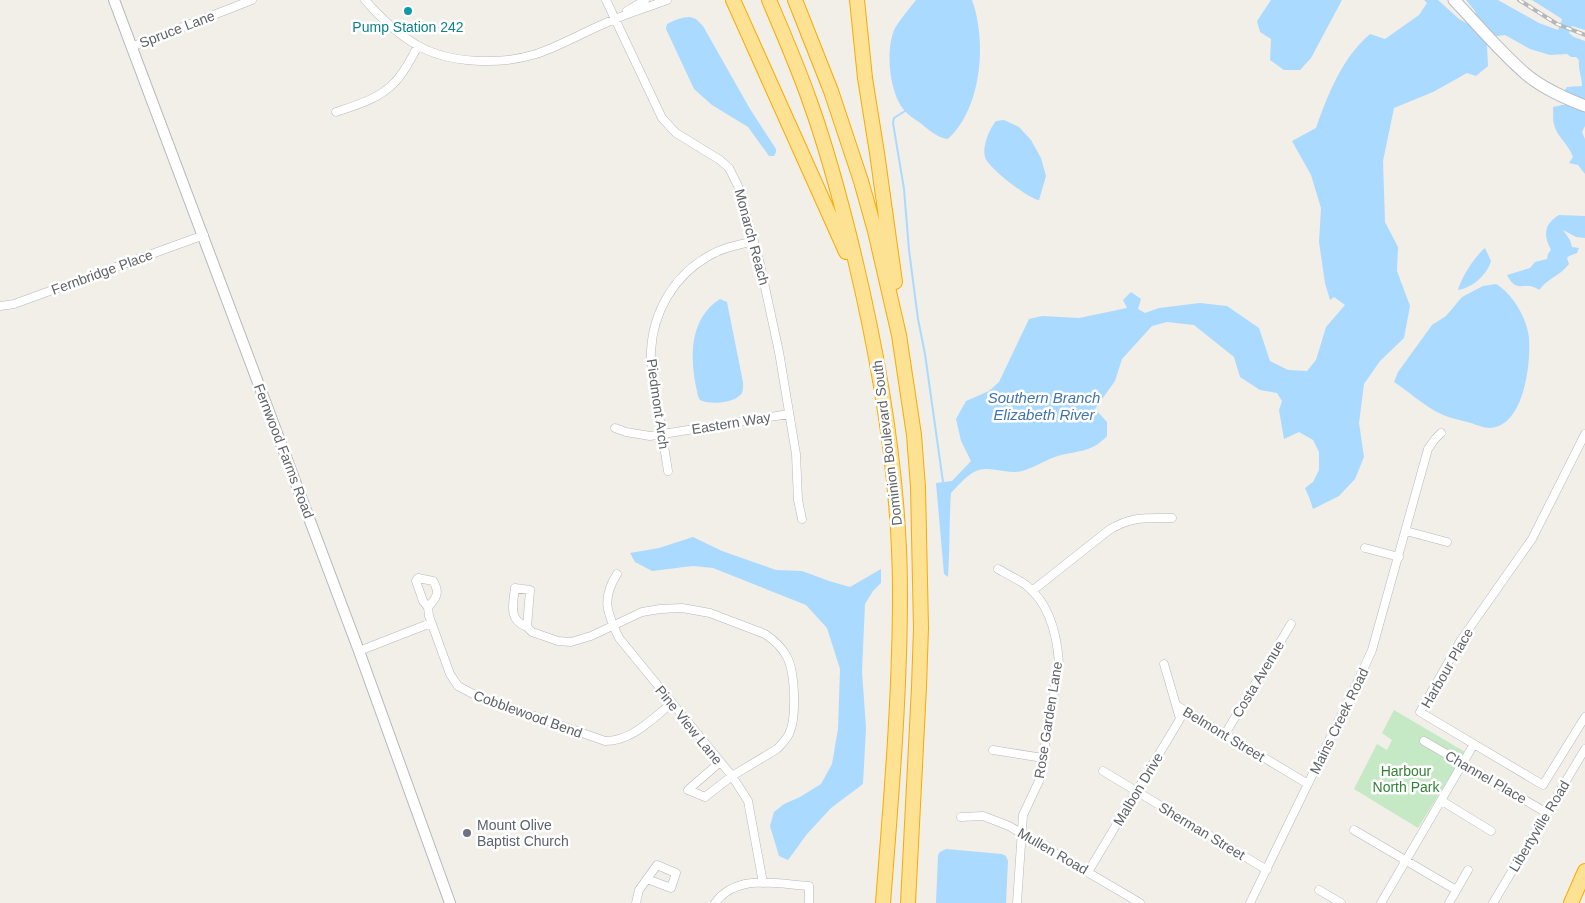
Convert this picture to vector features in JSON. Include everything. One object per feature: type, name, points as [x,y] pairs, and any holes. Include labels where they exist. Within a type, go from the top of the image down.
[{"type":"highway","points":[[733,0],[795,135],[862,289]]},
{"type":"highway","name":"Dominion Boulevard South","points":[[769,0],[809,99],[839,195],[876,352],[891,456],[896,507],[900,592],[898,688],[883,903]]},
{"type":"highway","name":"Dominion Boulevard South","points":[[795,0],[831,91],[861,181],[875,231],[899,335],[914,435],[918,487],[920,565],[919,687],[908,903]]},
{"type":"highway","points":[[857,0],[865,78],[893,270],[899,335]]},
{"type":"highway","points":[[1570,903],[1585,871]]},
{"type":"main road","points":[[1454,0],[1492,41],[1528,75],[1552,91],[1585,106]]},
{"type":"street","name":"Fernwood Farms Road","points":[[114,0],[359,650],[450,903]]},
{"type":"street","name":"Spruce Lane","points":[[131,47],[235,3],[252,0]]},
{"type":"street","points":[[365,0],[383,20],[418,46],[439,54],[467,60],[489,61],[513,59],[534,54],[559,45],[614,19],[667,0]]},
{"type":"street","name":"Monarch Reach","points":[[606,0],[662,118],[676,133],[708,152],[729,168],[738,186],[760,264],[779,352],[796,454],[798,500],[802,519]]},
{"type":"street","points":[[614,19],[645,0]]},
{"type":"street","points":[[336,112],[364,102],[386,90],[398,78],[418,46]]},
{"type":"street","name":"Fernbridge Place","points":[[0,306],[14,304],[204,235]]},
{"type":"street","name":"Piedmont Arch","points":[[668,471],[651,353],[652,336],[664,302],[675,284],[696,264],[723,249],[754,241]]},
{"type":"street","name":"Eastern Way","points":[[615,428],[638,435],[662,434],[789,414]]},
{"type":"street","name":"Mains Creek Road","points":[[1250,903],[1372,650],[1428,449],[1441,434]]},
{"type":"street","name":"Harbour Place","points":[[1585,434],[1532,539],[1461,640],[1420,712],[1543,785],[1585,717]]},
{"type":"street","points":[[1032,592],[1109,530],[1122,522],[1134,518],[1172,518]]},
{"type":"street","points":[[1406,531],[1447,542]]},
{"type":"street","points":[[1365,548],[1399,557]]},
{"type":"street","name":"Rose Garden Lane","points":[[998,569],[1019,580],[1032,592],[1045,609],[1051,622],[1058,648],[1059,663],[1039,782],[1023,815],[1017,903]]},
{"type":"street","name":"Pine View Lane","points":[[617,574],[612,582],[607,599],[607,609],[619,638],[732,776],[748,801],[763,883]]},
{"type":"street","points":[[527,627],[530,590],[515,588],[513,613],[519,624],[527,627],[532,632],[558,641],[571,642],[585,638],[630,617],[650,610],[670,608],[696,609],[720,616],[765,634],[787,656],[793,674],[792,723],[790,732],[777,749],[732,776],[705,797],[688,790],[720,762]]},
{"type":"street","name":"Cobblewood Bend","points":[[428,607],[431,623],[450,674],[455,682],[465,691],[601,740],[614,741],[628,737],[672,703]]},
{"type":"street","points":[[359,650],[431,623]]},
{"type":"street","name":"Costa Avenue","points":[[1225,734],[1291,624]]},
{"type":"street","name":"Belmont Street","points":[[1164,664],[1176,705],[1308,784]]},
{"type":"street","name":"Malbon Drive","points":[[1088,872],[1180,719],[1176,705]]},
{"type":"street","name":"Channel Place","points":[[1424,741],[1547,813]]},
{"type":"street","points":[[1381,903],[1474,744]]},
{"type":"street","points":[[993,750],[1043,758]]},
{"type":"street","name":"Libertyville Road","points":[[1493,903],[1585,750]]},
{"type":"street","name":"Sherman Street","points":[[1103,771],[1267,870]]},
{"type":"street","points":[[1442,801],[1491,830]]},
{"type":"street","name":"Mullen Road","points":[[961,817],[983,816],[1021,832],[1140,903]]},
{"type":"street","points":[[1354,830],[1456,890]]},
{"type":"street","points":[[1448,903],[1468,870]]},
{"type":"street","points":[[636,903],[637,893],[647,879]]},
{"type":"street","points":[[715,903],[731,888],[747,883],[763,883],[810,886],[809,903]]},
{"type":"street","points":[[1319,890],[1341,903]]},
{"type":"green space","name":"Harbour North Park","points":[[1394,710],[1465,752],[1418,828],[1354,789],[1377,744],[1387,750],[1392,740],[1382,733]]},
{"type":"water","points":[[916,0],[972,0],[977,16],[980,54],[974,92],[968,110],[959,126],[948,139],[933,133],[906,112],[899,102],[892,82],[889,58],[892,37],[897,24]]},
{"type":"water","points":[[1271,0],[1342,0],[1311,58],[1300,70],[1284,70],[1270,60],[1271,39],[1260,32],[1257,21]]},
{"type":"water","name":"Southern Branch Elizabeth River","points":[[1424,0],[1438,0],[1459,19],[1470,25],[1477,18],[1475,11],[1466,0],[1498,0],[1539,23],[1558,30],[1562,19],[1532,0],[1585,0],[1585,30],[1572,26],[1569,33],[1585,41],[1585,126],[1582,132],[1585,139],[1585,174],[1578,165],[1569,163],[1573,157],[1557,132],[1553,120],[1553,107],[1567,104],[1561,96],[1567,87],[1582,86],[1579,60],[1576,57],[1571,57],[1567,54],[1550,55],[1530,49],[1505,35],[1497,36],[1487,45],[1488,66],[1476,76],[1467,73],[1433,92],[1394,108],[1383,161],[1385,222],[1398,247],[1397,271],[1410,306],[1404,338],[1380,361],[1364,384],[1359,423],[1364,457],[1355,479],[1339,496],[1313,509],[1305,488],[1313,482],[1319,470],[1319,452],[1313,440],[1299,432],[1284,439],[1279,410],[1282,401],[1277,393],[1260,390],[1240,377],[1234,357],[1194,325],[1167,322],[1152,326],[1122,359],[1115,381],[1095,409],[1107,422],[1107,436],[1101,442],[1089,449],[1055,457],[1021,471],[979,470],[968,476],[951,493],[948,577],[944,574],[936,483],[952,481],[971,461],[961,441],[956,419],[966,401],[989,391],[999,382],[1029,319],[1042,316],[1079,318],[1127,308],[1123,300],[1131,292],[1141,299],[1138,309],[1145,313],[1159,308],[1200,303],[1227,306],[1259,328],[1270,361],[1288,370],[1307,371],[1316,360],[1326,327],[1345,305],[1334,297],[1330,300],[1325,283],[1319,242],[1321,208],[1311,175],[1292,141],[1316,128],[1337,77],[1351,54],[1360,44],[1370,34],[1385,39],[1419,15],[1427,3]]},
{"type":"water","points":[[690,17],[696,19],[703,26],[750,109],[776,149],[774,156],[769,156],[748,127],[712,105],[694,89],[666,29],[667,24],[678,19]]},
{"type":"water","points":[[1004,120],[1019,127],[1031,140],[1041,158],[1046,176],[1039,200],[1027,195],[1009,182],[993,168],[985,157],[985,143],[991,129],[996,121]]},
{"type":"water","points":[[1559,215],[1585,216],[1585,238],[1576,237],[1563,230],[1570,240],[1572,247],[1579,248],[1577,253],[1569,256],[1567,258],[1569,264],[1566,268],[1539,290],[1530,286],[1514,284],[1507,275],[1530,268],[1535,262],[1547,259],[1551,250],[1546,230],[1550,222]]},
{"type":"water","points":[[1485,248],[1491,261],[1486,271],[1474,284],[1458,290],[1469,268]]},
{"type":"water","points":[[1496,284],[1508,293],[1522,314],[1528,330],[1529,363],[1527,377],[1518,406],[1511,417],[1502,425],[1490,428],[1439,413],[1394,382],[1398,372],[1432,325],[1446,316],[1462,297],[1483,286]]},
{"type":"water","points":[[720,299],[727,302],[743,390],[741,395],[731,400],[704,402],[698,396],[693,370],[696,330],[709,308]]},
{"type":"water","points":[[693,537],[722,551],[776,570],[802,571],[850,587],[881,569],[881,583],[873,591],[865,604],[862,671],[866,728],[863,784],[831,808],[807,834],[788,860],[779,856],[770,826],[774,812],[784,804],[821,784],[832,764],[838,729],[840,669],[827,628],[806,605],[713,568],[693,566],[652,571],[635,562],[630,553],[659,548]]},
{"type":"water","points":[[946,849],[1002,854],[1006,856],[1008,861],[1006,903],[936,903],[938,855]]},
{"type":"waterway","points":[[905,111],[894,118],[893,123],[904,189],[909,250],[918,319],[925,354],[943,482]]},
{"type":"railway","points":[[1519,0],[1557,24],[1585,35]]},
{"type":"place","name":"Pump Station 242","points":[[408,11]]},
{"type":"place","name":"Mount Olive Baptist Church","points":[[467,833]]}]
